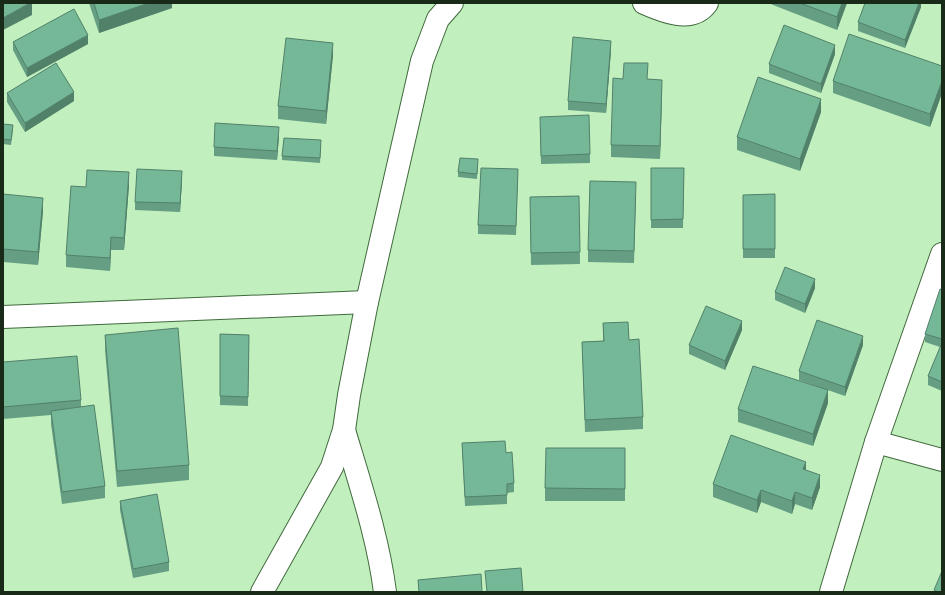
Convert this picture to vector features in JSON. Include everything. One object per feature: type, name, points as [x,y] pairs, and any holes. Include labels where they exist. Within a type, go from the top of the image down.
[{"type":"street","points":[[262,592],[332,468],[344,430],[349,395],[368,302],[422,61],[438,11],[452,3]]},
{"type":"street","points":[[644,3],[666,13],[688,15],[704,7],[707,3]]},
{"type":"street","points":[[831,592],[876,442],[942,254]]},
{"type":"street","points":[[3,317],[368,302]]},
{"type":"street","points":[[344,430],[371,522],[382,568],[385,592]]},
{"type":"street","points":[[876,442],[942,460]]},
{"type":"building","points":[[3,3],[30,3],[3,18]]},
{"type":"building","points":[[94,3],[149,3],[99,20]]},
{"type":"building","points":[[800,3],[842,3],[837,17]]},
{"type":"building","points":[[865,3],[919,3],[905,40],[858,22]]},
{"type":"building","points":[[74,9],[88,35],[27,68],[13,42]]},
{"type":"building","points":[[784,25],[835,45],[821,84],[769,64]]},
{"type":"building","points":[[849,34],[942,66],[942,81],[930,114],[833,81]]},
{"type":"building","points":[[573,37],[611,41],[606,104],[568,101]]},
{"type":"building","points":[[286,38],[333,43],[326,111],[278,106]]},
{"type":"building","points":[[56,63],[74,92],[25,123],[7,93]]},
{"type":"building","points":[[624,63],[648,63],[647,79],[662,80],[660,146],[611,145],[613,78],[623,79]]},
{"type":"building","points":[[758,77],[821,99],[800,159],[737,137]]},
{"type":"building","points":[[589,115],[590,154],[541,156],[540,117]]},
{"type":"building","points":[[215,123],[279,127],[277,151],[214,147]]},
{"type":"building","points":[[3,124],[13,125],[11,140],[3,139]]},
{"type":"building","points":[[284,138],[321,140],[320,158],[282,156]]},
{"type":"building","points":[[460,158],[478,159],[477,174],[458,172]]},
{"type":"building","points":[[481,168],[518,169],[516,226],[478,225]]},
{"type":"building","points":[[651,168],[684,168],[683,219],[651,220]]},
{"type":"building","points":[[137,169],[182,171],[180,203],[135,202]]},
{"type":"building","points":[[87,170],[129,172],[124,238],[111,237],[110,258],[66,255],[71,186],[86,187]]},
{"type":"building","points":[[590,181],[636,182],[634,251],[588,250]]},
{"type":"building","points":[[3,194],[43,198],[38,252],[3,249]]},
{"type":"building","points":[[775,194],[775,249],[743,249],[743,195]]},
{"type":"building","points":[[579,196],[580,252],[531,253],[530,197]]},
{"type":"building","points":[[785,267],[815,279],[805,304],[775,292]]},
{"type":"building","points":[[940,289],[942,290],[942,339],[925,334]]},
{"type":"building","points":[[706,306],[742,321],[725,361],[689,345]]},
{"type":"building","points":[[817,320],[863,336],[845,387],[799,371]]},
{"type":"building","points":[[628,322],[629,340],[639,339],[643,417],[585,420],[582,342],[604,341],[603,323]]},
{"type":"building","points":[[178,328],[189,465],[117,471],[105,335]]},
{"type":"building","points":[[220,334],[249,335],[248,397],[220,396]]},
{"type":"building","points":[[941,345],[942,346],[942,382],[928,376]]},
{"type":"building","points":[[77,356],[81,400],[3,407],[3,362]]},
{"type":"building","points":[[753,366],[828,390],[813,434],[738,409]]},
{"type":"building","points":[[94,405],[105,486],[62,492],[51,411]]},
{"type":"building","points":[[731,435],[806,462],[803,469],[820,475],[812,498],[795,492],[792,501],[761,490],[757,500],[713,484]]},
{"type":"building","points":[[505,441],[506,453],[512,452],[514,483],[507,484],[507,495],[465,497],[462,443]]},
{"type":"building","points":[[546,448],[625,448],[625,489],[545,488]]},
{"type":"building","points":[[157,494],[169,562],[133,569],[120,501]]},
{"type":"building","points":[[521,568],[523,592],[487,592],[485,571]]},
{"type":"building","points":[[942,571],[942,592],[938,592],[934,590]]},
{"type":"building","points":[[481,574],[482,592],[419,592],[418,580]]}]
